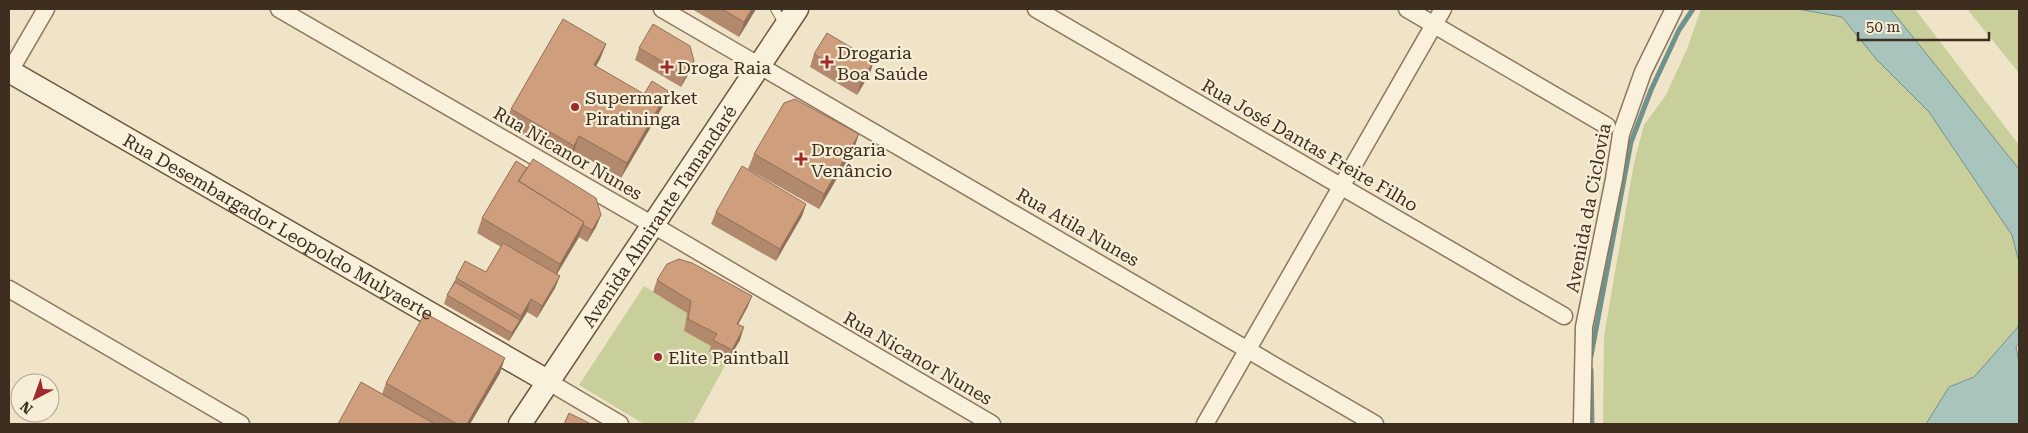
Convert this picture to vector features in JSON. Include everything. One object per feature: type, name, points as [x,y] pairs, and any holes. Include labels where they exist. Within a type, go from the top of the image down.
[{"type":"street","points":[[9,71],[46,9]]},
{"type":"street","name":"Rua Nicanor Nunes","points":[[279,9],[992,424]]},
{"type":"street","points":[[662,9],[760,65]]},
{"type":"street","name":"Avenida Almirante Tamandaré","points":[[520,424],[760,65],[780,18],[798,9]]},
{"type":"street","name":"Rua José Dantas Freire Filho","points":[[1036,9],[1564,316]]},
{"type":"street","points":[[1407,9],[1607,126]]},
{"type":"street","points":[[1205,424],[1443,9]]},
{"type":"street","name":"Avenida da Ciclovia","points":[[1582,424],[1584,327],[1614,179],[1620,134],[1643,72],[1674,9]]},
{"type":"street","name":"Rua Atila Nunes","points":[[760,65],[1375,424]]},
{"type":"street","name":"Rua Desembargador Leopoldo Mulyaerte","points":[[9,71],[549,382]]},
{"type":"street","points":[[9,290],[241,424]]},
{"type":"street","points":[[549,382],[620,424]]},
{"type":"green space","points":[[1701,9],[1798,9],[1842,17],[1877,60],[1929,112],[2012,235],[2019,262],[2018,327],[1974,377],[1949,388],[1926,424],[1603,424],[1604,336],[1634,163],[1644,125],[1666,95],[1687,49]]},
{"type":"green space","points":[[1890,9],[1915,9],[2019,145],[2019,169]]},
{"type":"green space","points":[[1967,9],[2019,9],[2019,73]]},
{"type":"green space","name":"Elite Paintball","points":[[644,286],[687,313],[684,331],[712,346],[709,353],[727,362],[693,424],[644,424],[579,385]]},
{"type":"water","points":[[1798,9],[1890,9],[2019,169],[2019,262],[2012,235],[1929,112],[1877,60],[1842,17]]},
{"type":"water","points":[[2019,321],[2019,343],[2016,347],[2019,363],[2019,424],[1926,424],[1949,387],[1974,377],[2018,327]]},
{"type":"building","points":[[722,9],[752,9],[744,22]]},
{"type":"building","name":"Supermarket Piratininga","points":[[563,19],[606,44],[594,65],[644,94],[652,81],[668,91],[627,163],[579,136],[574,146],[511,109]]},
{"type":"building","points":[[653,24],[690,46],[694,61],[686,75],[639,48]]},
{"type":"building","points":[[827,33],[874,61],[861,82],[814,54]]},
{"type":"building","name":"Drogaria Venâncio","points":[[795,99],[859,134],[824,194],[754,154],[784,103]]},
{"type":"building","points":[[533,159],[596,198],[601,215],[592,230],[583,225],[584,222],[519,181]]},
{"type":"building","points":[[516,161],[527,168],[518,181],[584,222],[560,264],[482,218]]},
{"type":"building","points":[[742,166],[806,204],[780,249],[716,212]]},
{"type":"building","points":[[503,243],[560,276],[542,306],[531,299],[521,316],[456,278],[465,261],[486,272]]},
{"type":"building","points":[[679,259],[692,263],[752,296],[737,324],[744,327],[732,350],[713,340],[717,334],[688,319],[691,301],[657,280],[667,264]]},
{"type":"building","points":[[455,282],[520,320],[512,333],[447,295]]},
{"type":"building","points":[[425,313],[505,358],[467,424],[457,424],[386,383]]},
{"type":"building","points":[[361,382],[435,424],[338,424]]},
{"type":"building","points":[[569,413],[591,424],[564,424]]},
{"type":"waterway","points":[[1591,356],[1631,142],[1651,90],[1679,30],[1693,9]]},
{"type":"waterway","points":[[1591,370],[1592,424]]},
{"type":"place","name":"Drogaria Boa Saúde","points":[[827,62]]},
{"type":"place","name":"Droga Raia","points":[[667,67]]},
{"type":"place","name":"Supermarket Piratininga","points":[[575,107]]},
{"type":"place","name":"Drogaria Venâncio","points":[[801,159]]},
{"type":"place","name":"Elite Paintball","points":[[658,357]]}]
